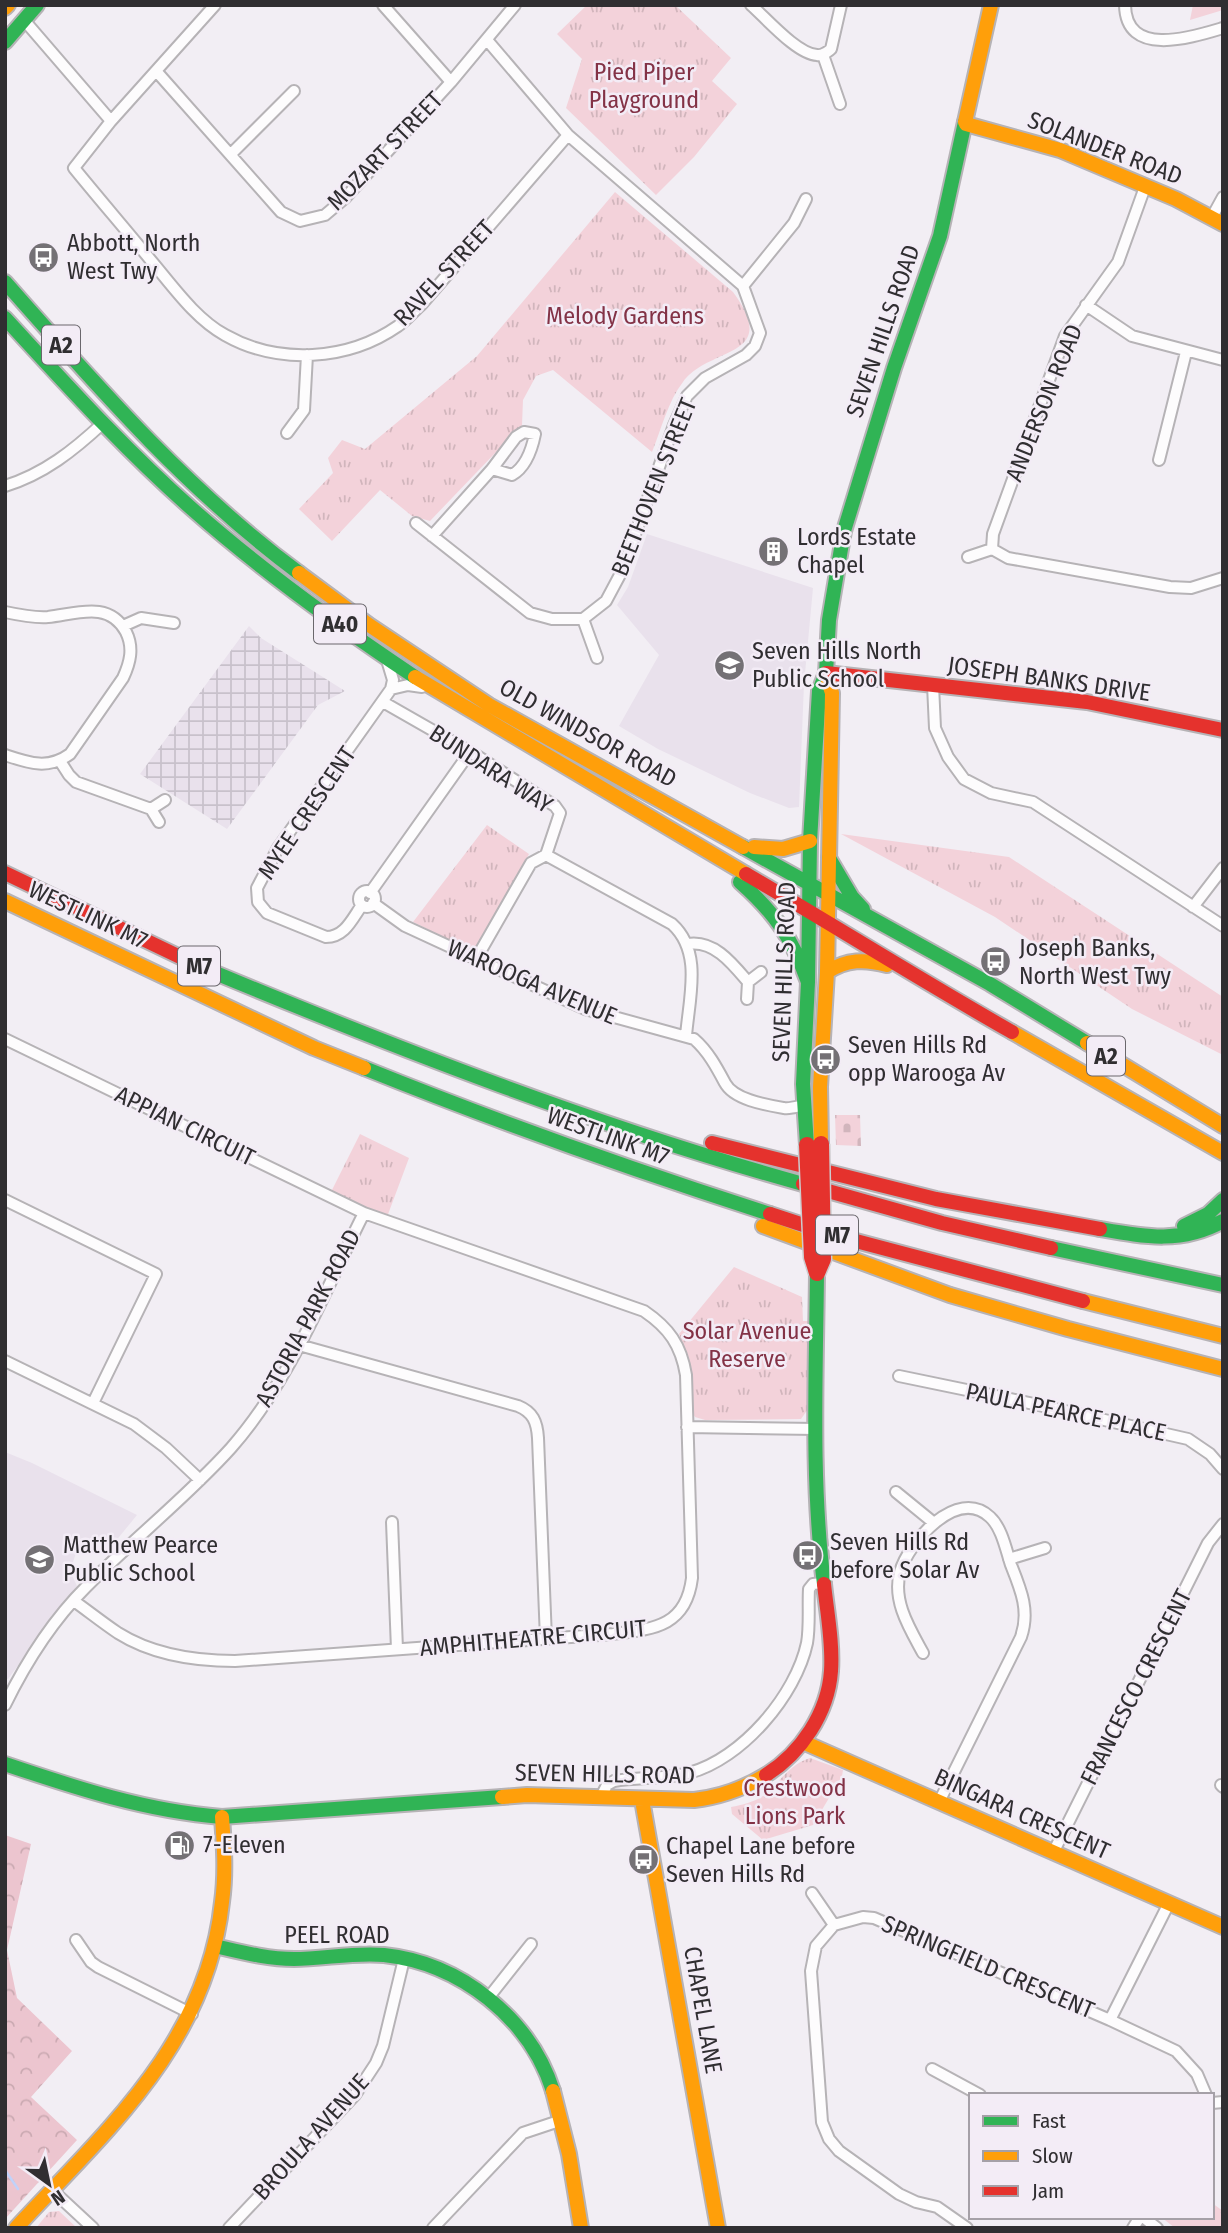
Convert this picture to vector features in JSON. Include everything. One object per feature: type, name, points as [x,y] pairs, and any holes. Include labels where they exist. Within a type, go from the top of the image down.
[{"type":"main road","points":[[5,42],[37,5]]},
{"type":"main road","name":"SEVEN HILLS ROAD","points":[[5,1764],[90,1793],[176,1812],[222,1817],[527,1795],[694,1800],[734,1791],[770,1773],[803,1742],[823,1708],[831,1672],[830,1636],[822,1583],[815,1498],[817,1273],[812,1257],[816,1140],[827,972],[832,692],[827,673],[832,597],[844,531],[894,368],[940,236],[991,5]]},
{"type":"main road","name":"SOLANDER ROAD","points":[[966,124],[1060,150],[1217,220]]},
{"type":"main road","name":"OLD WINDSOR ROAD","points":[[5,282],[117,407],[191,481],[271,551],[369,625],[489,705],[989,984],[1223,1126]]},
{"type":"main road","name":"OLD WINDSOR ROAD","points":[[5,318],[103,423],[218,531],[301,597],[386,657],[433,689],[901,969],[1220,1152]]},
{"type":"main road","points":[[103,423],[117,407]]},
{"type":"main road","name":"SEVEN HILLS ROAD","points":[[816,1140],[805,1105],[803,1084],[810,841],[819,691],[827,673]]},
{"type":"main road","name":"JOSEPH BANKS DRIVE","points":[[827,673],[1087,702],[1223,730]]},
{"type":"main road","points":[[740,845],[771,850],[787,849],[810,841]]},
{"type":"main road","points":[[705,851],[779,919],[796,948],[808,982]]},
{"type":"main road","points":[[829,858],[858,904],[880,924]]},
{"type":"main road","name":"WESTLINK M7","points":[[5,873],[201,967],[398,1048],[589,1116],[763,1173],[942,1223],[1223,1285]]},
{"type":"main road","name":"WESTLINK M7","points":[[5,901],[314,1048],[460,1107],[629,1168],[837,1236],[1040,1292],[1223,1336]]},
{"type":"main road","points":[[827,972],[845,961],[862,959],[901,969]]},
{"type":"main road","points":[[805,1105],[820,1087]]},
{"type":"main road","points":[[460,1107],[523,1137],[918,1284],[1068,1329],[1223,1369]]},
{"type":"main road","points":[[589,1116],[607,1115],[888,1188],[1076,1227],[1163,1238],[1191,1235],[1223,1221]]},
{"type":"main road","points":[[1076,1227],[1157,1232],[1178,1228],[1208,1214],[1223,1200]]},
{"type":"main road","name":"BINGARA CRESCENT","points":[[803,1742],[1223,1927]]},
{"type":"main road","name":"CHAPEL LANE","points":[[642,1800],[718,2228]]},
{"type":"main road","points":[[16,2228],[145,2089],[177,2043],[192,2014],[204,1986],[215,1946],[224,1883],[222,1817]]},
{"type":"main road","name":"PEEL ROAD","points":[[215,1946],[281,1959],[376,1954],[404,1959],[445,1972],[489,1997],[522,2030],[548,2073],[562,2120],[581,2228]]},
{"type":"street","points":[[24,20],[111,121],[215,5]]},
{"type":"street","points":[[383,5],[451,82]]},
{"type":"street","name":"MOZART STREET","points":[[157,72],[281,212],[300,221],[326,215],[345,198],[451,82],[515,5]]},
{"type":"street","points":[[751,5],[805,51],[815,55],[823,55],[831,49],[841,5]]},
{"type":"street","points":[[1126,10],[1134,29],[1156,41],[1178,40],[1223,28]]},
{"type":"street","name":"BEETHOVEN STREET","points":[[487,40],[568,135],[743,286],[760,333],[755,346],[746,355],[705,378],[687,396],[622,571],[606,601],[583,619]]},
{"type":"street","points":[[823,55],[840,104]]},
{"type":"street","points":[[231,154],[294,91]]},
{"type":"street","name":"RAVEL STREET","points":[[111,121],[74,168],[181,297],[224,335],[271,353],[307,355],[336,352],[368,343],[399,325],[422,304],[568,135]]},
{"type":"street","name":"ANDERSON ROAD","points":[[992,549],[993,534],[1059,350],[1072,324],[1099,292],[1118,262],[1145,187]]},
{"type":"street","points":[[1217,220],[1223,197]]},
{"type":"street","points":[[743,286],[794,223],[806,199]]},
{"type":"street","points":[[1086,305],[1132,336],[1223,360]]},
{"type":"street","points":[[1159,460],[1185,352]]},
{"type":"street","points":[[286,433],[304,410],[307,355]]},
{"type":"street","points":[[5,486],[37,473],[55,462],[103,423]]},
{"type":"street","points":[[432,536],[492,469]]},
{"type":"street","points":[[416,523],[530,613],[552,619],[583,619],[597,658]]},
{"type":"street","points":[[968,557],[992,549],[1008,558],[1170,587],[1191,588],[1223,579]]},
{"type":"street","points":[[160,620],[162,606]]},
{"type":"street","points":[[5,612],[47,617],[84,610],[100,611],[113,617],[122,626],[131,651],[123,678],[78,744],[60,761],[46,765],[33,764],[5,755]]},
{"type":"street","points":[[122,626],[141,618],[174,623]]},
{"type":"street","points":[[386,657],[393,674],[391,689],[408,685],[433,689]]},
{"type":"street","points":[[933,685],[935,728],[948,757],[964,779],[991,793],[1033,802],[1223,926]]},
{"type":"street","name":"MYEE CRESCENT","points":[[391,689],[263,873],[257,888],[258,902],[267,913],[326,937],[344,931],[470,752]]},
{"type":"street","name":"BUNDARA WAY","points":[[383,702],[470,752],[555,806],[560,813],[546,855],[531,863],[476,959]]},
{"type":"street","points":[[60,761],[76,782],[151,809],[159,822]]},
{"type":"street","points":[[151,809],[165,800]]},
{"type":"street","points":[[546,855],[672,924],[681,932],[688,944],[691,965],[687,1036],[699,1044],[723,1077],[746,1091],[805,1105]]},
{"type":"street","points":[[1193,907],[1223,868]]},
{"type":"street","name":"WAROOGA AVENUE","points":[[368,900],[405,926],[585,1009],[687,1036]]},
{"type":"street","points":[[688,944],[701,942],[727,958],[748,982],[747,999]]},
{"type":"street","points":[[748,982],[761,972]]},
{"type":"street","name":"APPIAN CIRCUIT","points":[[5,1039],[364,1213]]},
{"type":"street","points":[[5,1200],[156,1274],[93,1403]]},
{"type":"street","name":"ASTORIA PARK ROAD","points":[[5,1705],[20,1674],[41,1641],[74,1601],[200,1480],[232,1446],[261,1409],[299,1345],[364,1213]]},
{"type":"street","name":"AMPHITHEATRE CIRCUIT","points":[[74,1601],[118,1633],[139,1644],[183,1657],[235,1661],[650,1629],[669,1622],[683,1607],[692,1578],[683,1357],[663,1324],[644,1311],[364,1213]]},
{"type":"street","points":[[299,1345],[518,1406],[530,1412],[536,1423],[538,1438],[545,1639]]},
{"type":"street","points":[[5,1361],[150,1434],[200,1480]]},
{"type":"street","name":"PAULA PEARCE PLACE","points":[[899,1376],[1188,1439],[1210,1454],[1223,1469]]},
{"type":"street","points":[[687,1427],[816,1429]]},
{"type":"street","points":[[896,1492],[934,1524]]},
{"type":"street","points":[[923,1653],[904,1617],[900,1573],[909,1555],[943,1515],[958,1508],[972,1507],[988,1515],[997,1526],[1026,1608],[1026,1623],[939,1802]]},
{"type":"street","points":[[392,1522],[397,1649]]},
{"type":"street","name":"FRANCESCO CRESCENT","points":[[1053,1853],[1208,1543],[1223,1524]]},
{"type":"street","points":[[1009,1559],[1045,1548]]},
{"type":"street","points":[[601,1797],[607,1785],[614,1781],[691,1773],[728,1754],[752,1736],[774,1710],[796,1674],[807,1642],[809,1589],[813,1584],[822,1583]]},
{"type":"street","points":[[812,1893],[834,1926],[816,1946],[811,1971],[822,2122],[829,2139],[839,2151],[899,2194],[916,2203],[937,2207],[967,2228]]},
{"type":"street","points":[[1110,2020],[1168,1905]]},
{"type":"street","name":"SPRINGFIELD CRESCENT","points":[[834,1926],[863,1917],[874,1918],[1110,2020],[1176,2051],[1197,2074],[1205,2093]]},
{"type":"street","points":[[76,1940],[91,1962],[98,1967],[192,2014]]},
{"type":"street","points":[[489,1997],[531,1944]]},
{"type":"street","name":"BROULA AVENUE","points":[[229,2228],[355,2095],[376,2063],[383,2046],[404,1959]]},
{"type":"street","points":[[932,2069],[976,2093]]},
{"type":"street","points":[[433,2228],[523,2133],[562,2120]]},
{"type":"street","points":[[52,2190],[93,2228]]},
{"type":"shaded area","name":"Seven Hills North Public School","points":[[647,534],[813,588],[804,684],[799,807],[789,808],[750,793],[658,749],[619,726],[659,655],[617,605],[628,587]]},
{"type":"shaded area","points":[[249,626],[261,638],[345,691],[318,705],[227,829],[140,774]]},
{"type":"shaded area","name":"Matthew Pearce Public School","points":[[5,1452],[137,1515],[115,1542],[99,1540],[78,1547],[70,1571],[77,1586],[8,1679],[5,1678]]},
{"type":"green space","name":"Pied Piper Playground","points":[[587,5],[675,5],[731,58],[712,81],[737,104],[694,157],[656,195],[566,108],[582,59],[557,34]]},
{"type":"green space","points":[[1193,5],[1223,5],[1223,10],[1190,20]]},
{"type":"green space","name":"Melody Gardens","points":[[615,192],[733,292],[746,314],[750,329],[746,340],[736,349],[695,371],[683,382],[669,407],[652,452],[553,370],[536,376],[523,400],[522,425],[430,521],[412,516],[380,490],[332,541],[299,509],[333,473],[328,458],[342,440],[365,449],[477,356]]},
{"type":"green space","points":[[487,825],[529,854],[481,944],[468,949],[413,922]]},
{"type":"green space","points":[[841,834],[1009,857],[1223,997],[1223,1055],[1132,1009],[995,917]]},
{"type":"green space","points":[[835,1115],[860,1115],[861,1146],[836,1145]]},
{"type":"green space","points":[[360,1134],[409,1158],[387,1217],[331,1192]]},
{"type":"green space","name":"Solar Avenue Reserve","points":[[734,1267],[802,1297],[803,1321],[809,1321],[808,1409],[801,1419],[705,1420],[695,1417],[691,1410],[689,1359],[679,1334]]},
{"type":"green space","name":"Crestwood Lions Park","points":[[810,1758],[843,1770],[813,1825],[763,1840],[732,1814],[731,1807],[763,1796],[790,1769]]},
{"type":"green space","points":[[5,1835],[31,1844],[7,1950],[17,1998],[72,2051],[31,2097],[77,2140],[5,2219]]},
{"type":"green space","points":[[1214,2204],[1223,2211],[1223,2228],[1175,2228],[1164,2219],[1214,2219]]},
{"type":"green space","points":[[59,2211],[77,2228],[36,2228],[49,2212]]},
{"type":"waterway","points":[[5,2170],[18,2189]]},
{"type":"traffic: fast","points":[[5,42],[37,5]]},
{"type":"traffic: fast","points":[[828,681],[826,673],[829,620],[844,531],[894,368],[940,236],[965,122]]},
{"type":"traffic: fast","points":[[5,282],[109,398],[181,472],[258,541],[299,573]]},
{"type":"traffic: fast","points":[[5,318],[119,439],[191,508],[300,596],[415,677]]},
{"type":"traffic: fast","points":[[807,1145],[803,1084],[810,841],[819,691],[826,673]]},
{"type":"traffic: fast","points":[[743,847],[990,984],[1087,1043]]},
{"type":"traffic: fast","points":[[829,858],[852,897],[863,909]]},
{"type":"traffic: fast","points":[[740,882],[781,927],[796,952],[808,982]]},
{"type":"traffic: fast","points":[[201,967],[499,1085],[650,1138],[803,1184]]},
{"type":"traffic: fast","points":[[364,1068],[566,1145],[770,1214]]},
{"type":"traffic: fast","points":[[1184,1226],[1208,1214],[1223,1200]]},
{"type":"traffic: fast","points":[[1100,1229],[1163,1237],[1192,1233],[1223,1221]]},
{"type":"traffic: fast","points":[[1051,1248],[1223,1285]]},
{"type":"traffic: fast","points":[[817,1273],[816,1468],[824,1584]]},
{"type":"traffic: fast","points":[[5,1764],[139,1804],[222,1817],[502,1797]]},
{"type":"traffic: fast","points":[[215,1946],[284,1959],[384,1955],[439,1969],[465,1982],[509,2018],[528,2040],[553,2091]]},
{"type":"traffic: slow","points":[[5,8],[8,5]]},
{"type":"traffic: slow","points":[[965,122],[991,5]]},
{"type":"traffic: slow","points":[[966,124],[1060,150],[1176,199],[1223,224]]},
{"type":"traffic: slow","points":[[299,573],[369,625],[489,705],[743,847]]},
{"type":"traffic: slow","points":[[415,677],[746,874]]},
{"type":"traffic: slow","points":[[821,1144],[820,1087],[827,972],[832,693],[828,681]]},
{"type":"traffic: slow","points":[[754,847],[783,849],[810,841]]},
{"type":"traffic: slow","points":[[5,901],[314,1048],[364,1068]]},
{"type":"traffic: slow","points":[[827,972],[856,961],[887,965]]},
{"type":"traffic: slow","points":[[1012,1032],[1223,1153]]},
{"type":"traffic: slow","points":[[1087,1043],[1223,1126]]},
{"type":"traffic: slow","points":[[763,1226],[950,1295],[1223,1369]]},
{"type":"traffic: slow","points":[[1083,1301],[1223,1336]]},
{"type":"traffic: slow","points":[[803,1742],[1223,1927]]},
{"type":"traffic: slow","points":[[502,1797],[527,1795],[694,1800],[732,1792],[766,1775]]},
{"type":"traffic: slow","points":[[642,1800],[718,2228]]},
{"type":"traffic: slow","points":[[16,2228],[84,2156],[148,2081],[174,2041],[196,1999],[213,1952],[222,1902],[222,1817]]},
{"type":"traffic: slow","points":[[553,2091],[569,2154],[581,2228]]},
{"type":"traffic: jam","points":[[826,673],[1087,702],[1223,730]]},
{"type":"traffic: jam","points":[[5,873],[201,967]]},
{"type":"traffic: jam","points":[[746,874],[1012,1032]]},
{"type":"traffic: jam","points":[[712,1143],[936,1199],[1100,1229]]},
{"type":"traffic: jam","points":[[817,1273],[823,1259],[821,1144]]},
{"type":"traffic: jam","points":[[807,1145],[812,1257],[817,1273]]},
{"type":"traffic: jam","points":[[803,1184],[942,1223],[1051,1248]]},
{"type":"traffic: jam","points":[[770,1214],[837,1236],[1083,1301]]},
{"type":"traffic: jam","points":[[766,1775],[801,1744],[818,1717],[829,1687],[830,1639],[824,1584]]},
{"type":"place","name":"Abbott, North West Twy","points":[[44,257]]},
{"type":"place","name":"Lords Estate Chapel","points":[[774,551]]},
{"type":"place","name":"Seven Hills North Public School","points":[[729,665]]},
{"type":"place","name":"Joseph Banks, North West Twy","points":[[996,962]]},
{"type":"place","name":"Seven Hills Rd opp Warooga Av","points":[[825,1059]]},
{"type":"place","name":"Seven Hills Rd before Solar Av","points":[[807,1556]]},
{"type":"place","name":"Matthew Pearce Public School","points":[[40,1559]]},
{"type":"place","name":"7-Eleven","points":[[180,1845]]},
{"type":"place","name":"Chapel Lane before Seven Hills Rd","points":[[643,1860]]}]
